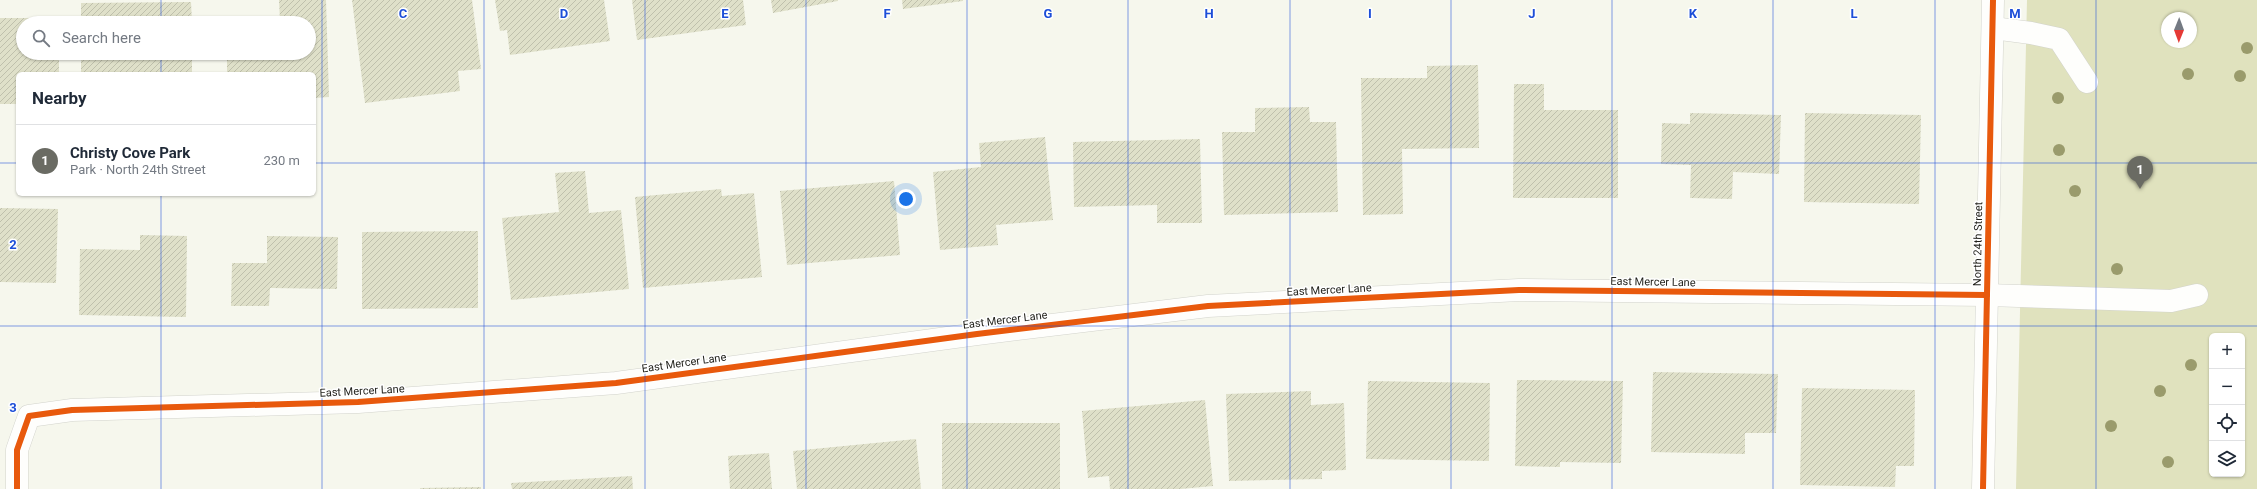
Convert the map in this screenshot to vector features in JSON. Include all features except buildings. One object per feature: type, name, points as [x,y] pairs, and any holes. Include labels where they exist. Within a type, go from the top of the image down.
[{"type":"street","name":"North 24th Street","points":[[1983,489],[1993,0]]},
{"type":"street","points":[[1993,28],[2059,39],[2087,82]]},
{"type":"street","name":"East Mercer Lane","points":[[17,489],[18,450],[29,416],[72,410],[358,402],[616,383],[976,334],[1208,306],[1519,290],[1988,295],[2171,302],[2197,295]]},
{"type":"green space","points":[[2027,0],[2257,0],[2257,489],[2016,489]]},
{"type":"cycle path","points":[[1983,489],[1993,0]]},
{"type":"cycle path","points":[[17,489],[17,450],[29,416],[72,410],[358,402],[616,383],[977,334],[1208,306],[1519,290],[1987,295]]},
{"type":"place","name":"Christy Cove Park","points":[[2140,189]]}]
